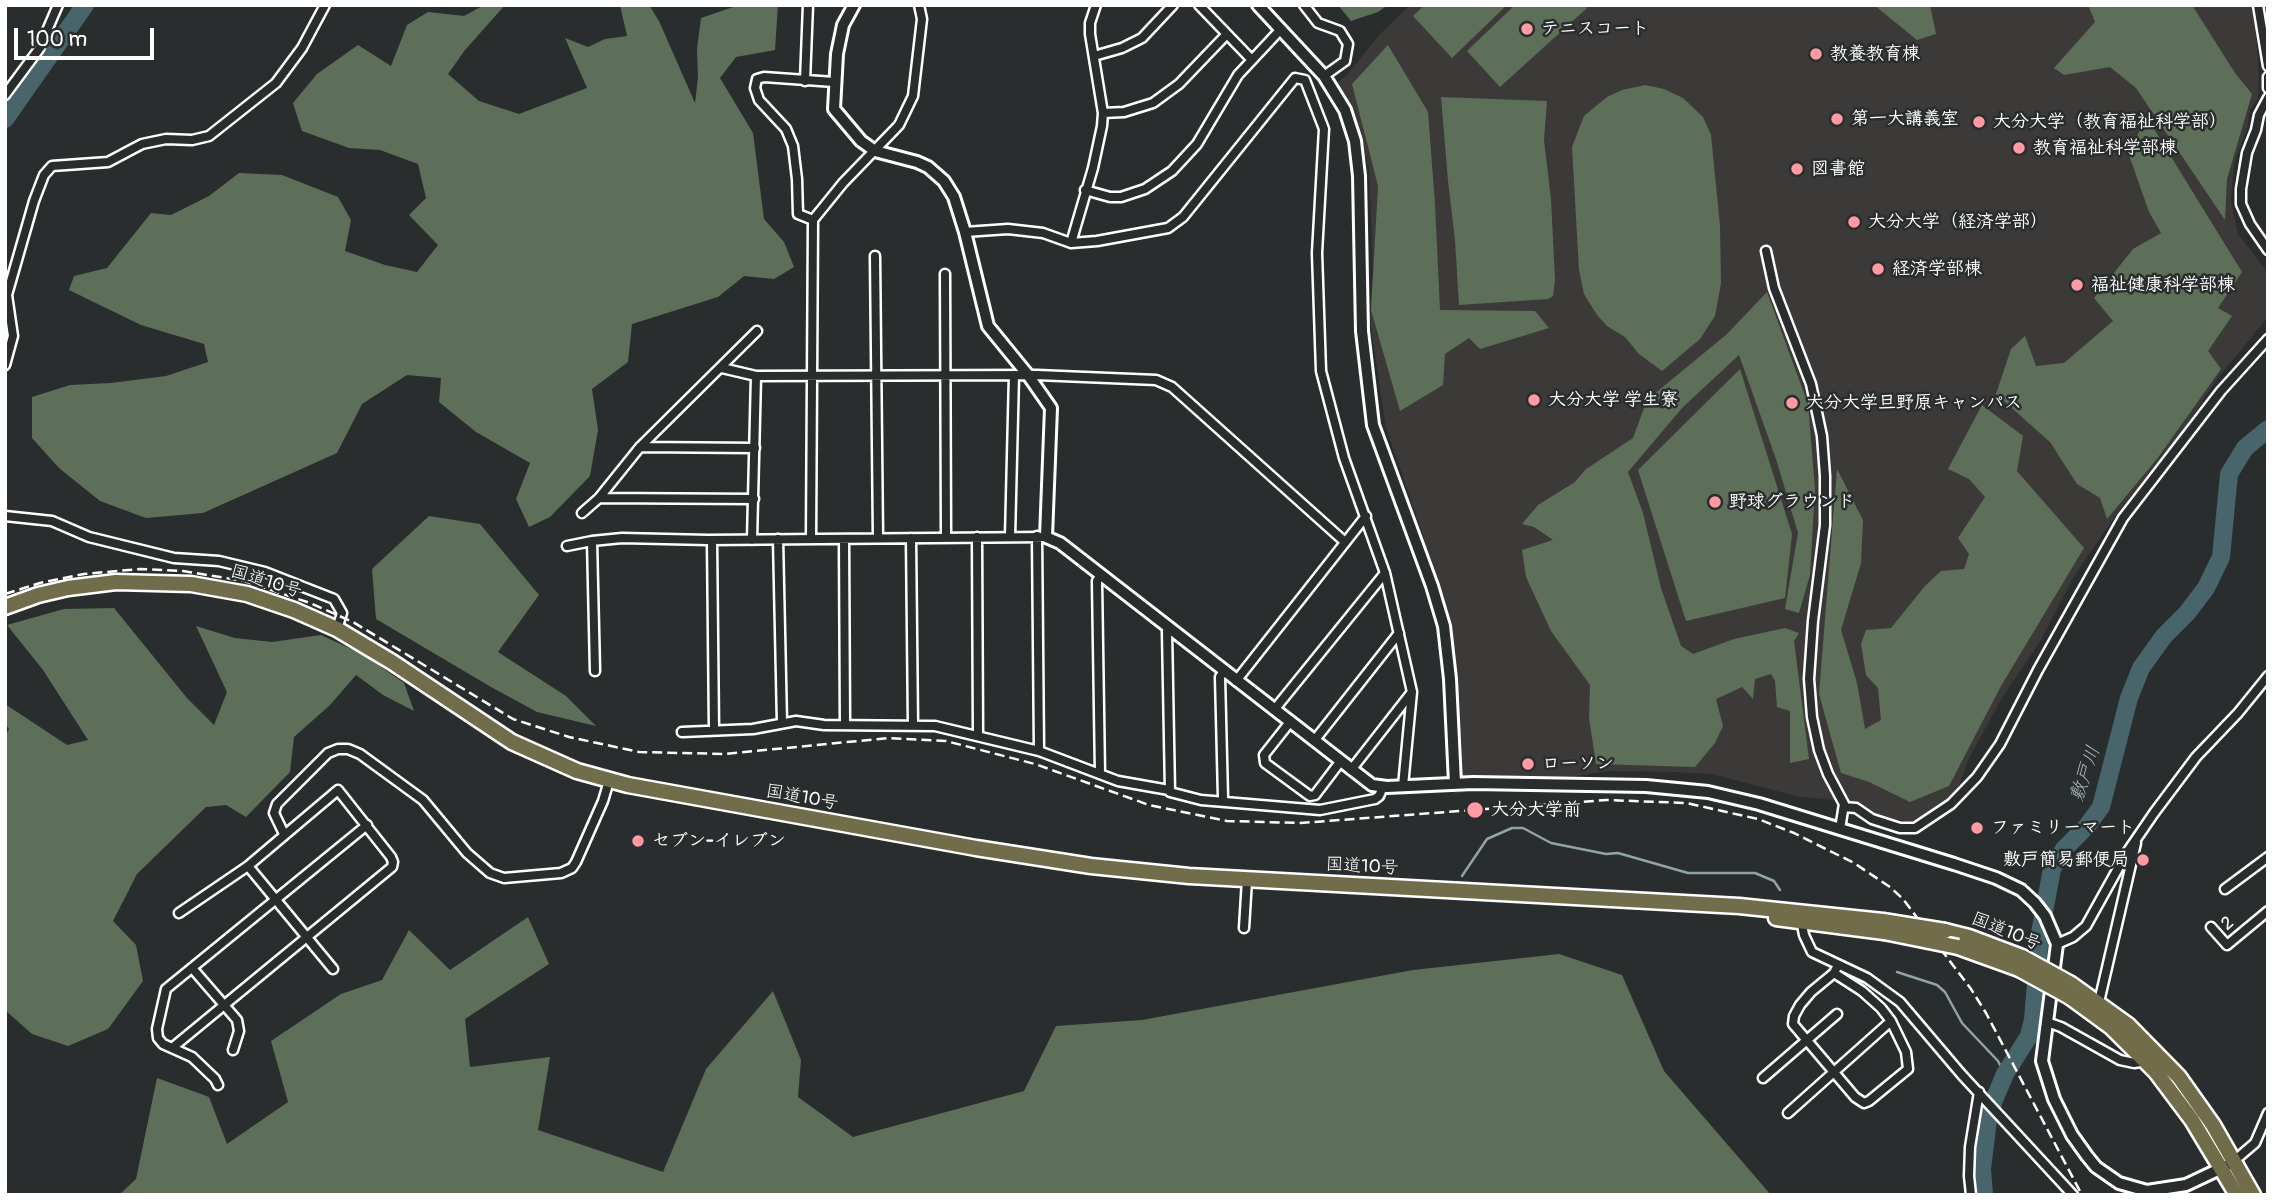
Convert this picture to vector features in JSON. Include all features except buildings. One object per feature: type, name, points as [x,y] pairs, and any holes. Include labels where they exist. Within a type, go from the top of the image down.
[{"type":"highway","name":"国道10号","points":[[5,607],[38,595],[116,582],[165,582],[247,594],[294,610],[337,629],[392,662],[512,742],[555,762],[609,781],[1032,857],[1177,875],[1643,901],[1945,931],[1969,937],[2099,1002],[2146,1041],[2179,1077],[2201,1107],[2228,1165],[2237,1195]]},
{"type":"highway","name":"国道10号","points":[[1884,926],[2021,963]]},
{"type":"highway","name":"国道10号","points":[[2071,990],[2146,1061],[2253,1195]]},
{"type":"street","points":[[5,95],[39,49],[58,5]]},
{"type":"street","points":[[5,365],[13,336],[7,295],[44,175],[52,166],[108,162],[142,144],[166,139],[192,140],[209,136],[276,83],[302,48],[325,5]]},
{"type":"street","points":[[805,80],[808,5]]},
{"type":"street","points":[[854,5],[843,25],[837,54],[834,109],[861,141],[875,151],[918,162],[944,181],[954,197],[965,232],[988,326],[1051,408],[1041,537],[1039,751]]},
{"type":"street","points":[[811,539],[813,220],[843,183],[899,125],[914,96],[922,19],[919,5]]},
{"type":"street","points":[[1071,243],[1098,147],[1103,113],[1090,23],[1096,5]]},
{"type":"street","points":[[1094,56],[1122,48],[1142,38],[1173,5]]},
{"type":"street","points":[[1199,5],[1251,59]]},
{"type":"street","points":[[1258,5],[1324,76],[1345,110],[1355,141],[1359,176],[1362,331],[1373,425],[1444,626],[1450,679],[1455,783]]},
{"type":"street","points":[[1304,5],[1318,23],[1340,32],[1348,44],[1345,61],[1324,76]]},
{"type":"street","points":[[2258,5],[2268,66]]},
{"type":"street","points":[[1085,190],[1121,197],[1145,189],[1172,170],[1197,144],[1228,89],[1251,59],[1281,29]]},
{"type":"street","points":[[1103,113],[1125,112],[1153,103],[1179,84],[1226,35]]},
{"type":"street","points":[[813,220],[798,214],[793,146],[786,130],[759,100],[755,88],[757,79],[764,77],[834,82]]},
{"type":"street","points":[[2268,77],[2268,88]]},
{"type":"street","points":[[965,232],[1008,229],[1043,233],[1071,243],[1168,228],[1183,217],[1295,78],[1305,80],[1324,129],[1317,253],[1321,371],[1344,458],[1385,573],[1412,692],[1403,786]]},
{"type":"street","points":[[2268,98],[2259,115],[2247,153],[2241,204],[2250,224],[2268,250]]},
{"type":"street","points":[[1766,251],[1774,288],[1811,384],[1822,436],[1825,525],[1809,657],[1809,679],[1812,717],[1821,758],[1842,797],[1844,807],[1840,829]]},
{"type":"street","points":[[875,256],[878,538]]},
{"type":"street","points":[[945,274],[946,537]]},
{"type":"street","points":[[582,513],[598,498],[640,447],[757,331]]},
{"type":"street","points":[[1844,807],[1856,808],[1872,819],[1911,829],[1920,826],[1951,804],[1977,777],[2000,744],[2123,518],[2221,391],[2268,340]]},
{"type":"street","points":[[722,368],[757,376],[1028,375],[1156,380],[1166,383],[1345,542]]},
{"type":"street","points":[[1010,537],[1014,375]]},
{"type":"street","points":[[752,540],[757,376]]},
{"type":"street","points":[[640,447],[755,448]]},
{"type":"street","points":[[598,498],[754,499]]},
{"type":"street","points":[[5,516],[52,521],[89,537],[174,558],[219,561],[265,572],[334,599],[342,613],[337,629]]},
{"type":"street","points":[[1236,681],[1366,516]]},
{"type":"street","points":[[977,537],[978,736]]},
{"type":"street","points":[[567,546],[593,541],[648,538],[752,540],[1041,537],[1060,543],[1369,784],[1383,787],[1455,783],[1689,789],[1737,798],[1840,829],[1996,878],[2021,890],[2040,908],[2057,944],[2042,1061],[2049,1089],[2080,1146],[2096,1167],[2109,1178],[2129,1188],[2156,1191],[2186,1185],[2228,1165],[2255,1143],[2268,1113]]},
{"type":"street","points":[[844,538],[845,725]]},
{"type":"street","points":[[911,538],[912,726]]},
{"type":"street","points":[[778,539],[782,723]]},
{"type":"street","points":[[712,540],[714,730]]},
{"type":"street","points":[[593,541],[595,671]]},
{"type":"street","points":[[1274,710],[1385,573]]},
{"type":"street","points":[[1100,775],[1097,581],[1101,575]]},
{"type":"street","points":[[1169,790],[1167,631],[1170,628]]},
{"type":"street","points":[[1314,741],[1398,633]]},
{"type":"street","points":[[1223,798],[1220,677],[1224,671]]},
{"type":"street","points":[[2057,944],[2073,937],[2086,926],[2137,836],[2196,757],[2268,677]]},
{"type":"street","points":[[1351,771],[1412,692]]},
{"type":"street","points":[[682,732],[753,729],[800,721],[824,725],[939,727],[1039,751],[1122,783],[1169,790],[1176,795],[1200,800],[1311,810],[1375,799],[1383,787]]},
{"type":"street","points":[[1290,722],[1264,755],[1265,763],[1307,796],[1312,796],[1340,762]]},
{"type":"street","points":[[284,834],[274,813],[277,804],[328,752],[348,749],[360,754],[423,800],[467,853],[489,873],[504,878],[561,873],[568,871],[576,862],[609,781]]},
{"type":"street","points":[[172,1048],[392,867],[391,857],[338,790],[248,866],[179,913]]},
{"type":"street","points":[[218,1085],[192,1057],[163,1044],[158,1038],[157,1029],[166,989],[367,825]]},
{"type":"street","points":[[2099,1002],[2137,836]]},
{"type":"street","points":[[2225,889],[2267,859]]},
{"type":"street","points":[[248,866],[333,969]]},
{"type":"street","points":[[1244,928],[1247,880]]},
{"type":"street","name":"2","points":[[2210,927],[2227,945],[2268,911]]},
{"type":"street","points":[[1803,917],[1812,952],[1836,969],[1874,1000],[1891,1021],[1906,1052],[1908,1069],[1864,1103],[1833,1073],[1793,1024],[1794,1016],[1811,992],[1836,969]]},
{"type":"street","points":[[192,968],[239,1026],[233,1050]]},
{"type":"street","points":[[1836,969],[1874,982],[1900,1002],[2073,1195]]},
{"type":"street","points":[[1763,1078],[1837,1014]]},
{"type":"street","points":[[1788,1113],[1891,1021]]},
{"type":"street","points":[[2047,1022],[2120,1060],[2134,1063],[2146,1061]]},
{"type":"street","points":[[1971,1195],[1970,1147],[1981,1094]]},
{"type":"shaded area","name":"大分大学旦野原キャンパス","points":[[1410,5],[2254,5],[2258,98],[2250,110],[2247,128],[2234,163],[2231,201],[2238,234],[2268,273],[2268,317],[2217,379],[2181,433],[2119,511],[2074,576],[2041,640],[2002,698],[1969,758],[1956,793],[1914,822],[1880,818],[1851,802],[1796,796],[1712,774],[1608,771],[1454,794],[1451,693],[1442,618],[1423,535],[1386,428],[1370,321],[1373,269],[1369,168],[1359,134],[1337,83]]},
{"type":"green space","points":[[484,5],[505,5],[465,50],[448,74],[479,101],[519,114],[587,88],[565,38],[588,47],[605,39],[627,36],[620,5],[649,5],[659,21],[695,103],[701,18],[739,5],[778,5],[775,50],[736,57],[720,78],[753,133],[764,219],[784,242],[794,267],[774,279],[744,276],[718,297],[632,324],[628,362],[592,389],[598,430],[590,476],[550,517],[529,527],[516,499],[530,463],[476,432],[439,402],[441,378],[407,375],[362,404],[337,453],[203,513],[146,518],[100,501],[59,468],[32,438],[32,397],[70,385],[166,376],[208,362],[204,344],[141,325],[69,290],[74,276],[107,268],[151,213],[171,215],[209,196],[239,173],[282,175],[338,197],[351,220],[345,251],[385,265],[417,272],[438,245],[409,215],[426,198],[418,164],[380,150],[349,148],[302,131],[293,103],[317,74],[358,45],[391,66],[407,25],[428,12],[464,16]]},
{"type":"green space","points":[[1338,5],[1388,5],[1378,12],[1351,21]]},
{"type":"green space","name":"テニスコート","points":[[1425,5],[1507,5],[1452,58],[1413,16]]},
{"type":"green space","name":"テニスコート","points":[[1515,5],[1585,5],[1587,8],[1500,87],[1467,51]]},
{"type":"green space","points":[[1874,5],[1930,5],[1936,34],[1917,40]]},
{"type":"green space","points":[[2088,5],[2192,5],[2235,73],[2252,94],[2227,179],[2225,220],[2136,88],[2110,67],[2064,75],[2054,68],[2095,22]]},
{"type":"green space","points":[[1388,45],[1428,112],[1440,310],[1535,311],[1549,328],[1480,349],[1469,338],[1445,354],[1443,385],[1400,411],[1371,310],[1378,186],[1352,84]]},
{"type":"green space","points":[[1645,85],[1664,89],[1683,98],[1703,117],[1711,135],[1720,226],[1721,283],[1715,316],[1700,339],[1662,371],[1639,354],[1625,337],[1607,326],[1597,315],[1584,294],[1579,270],[1572,147],[1584,116],[1607,97],[1622,90]]},
{"type":"green space","points":[[1441,97],[1547,101],[1544,140],[1551,199],[1555,280],[1553,296],[1548,299],[1459,305]]},
{"type":"green space","points":[[2146,116],[2242,272],[2218,308],[2232,316],[2208,351],[2221,369],[2157,459],[2107,519],[2100,498],[2077,484],[2050,442],[1996,394],[2011,349],[2025,336],[2036,366],[2064,363],[2113,321],[2094,298],[2133,249],[2161,233],[2149,212],[2129,155]]},
{"type":"green space","points":[[1767,292],[1808,404],[1815,489],[1810,575],[1799,613],[1785,609],[1798,533],[1777,462],[1739,355],[1682,408],[1628,472],[1643,513],[1661,588],[1681,646],[1693,654],[1734,639],[1785,628],[1799,633],[1794,641],[1809,759],[1790,763],[1790,711],[1777,707],[1775,681],[1771,674],[1755,679],[1753,699],[1742,687],[1716,699],[1723,726],[1715,743],[1695,767],[1596,764],[1589,718],[1590,685],[1551,631],[1526,577],[1522,550],[1553,540],[1534,527],[1522,524],[1538,505],[1575,482],[1586,469],[1633,438],[1647,400],[1727,334]]},
{"type":"green space","name":"野球グラウンド","points":[[1740,369],[1792,534],[1785,598],[1686,621],[1638,470]]},
{"type":"green space","points":[[1982,405],[2023,436],[2017,471],[2084,548],[2001,686],[1949,786],[1910,802],[1869,782],[1841,773],[1819,694],[1837,469],[1863,520],[1861,563],[1841,630],[1857,683],[1865,729],[1881,720],[1878,688],[1866,675],[1861,644],[1866,630],[1891,628],[1925,586],[1941,571],[1964,569],[1969,554],[1958,538],[1985,497],[1969,479],[1948,469]]},
{"type":"green space","points":[[429,516],[480,524],[539,595],[498,652],[566,696],[596,726],[537,712],[376,619],[372,569]]},
{"type":"green space","points":[[114,608],[187,698],[214,725],[227,692],[196,626],[235,638],[272,642],[321,635],[364,655],[404,683],[414,711],[383,695],[356,675],[330,705],[294,737],[290,772],[246,817],[226,805],[206,807],[137,874],[113,921],[136,945],[143,981],[108,1029],[68,1046],[32,1034],[5,1010],[5,736],[9,729],[5,723],[5,704],[67,745],[88,740],[43,670],[7,625],[64,609]]},
{"type":"green space","points":[[528,917],[549,964],[465,1019],[470,1067],[550,1057],[538,1130],[663,1172],[706,1069],[773,991],[801,1060],[798,1097],[853,1137],[1024,1091],[1056,1026],[1142,1020],[1413,970],[1559,954],[1622,975],[1664,1071],[1771,1195],[119,1195],[136,1179],[157,1078],[209,1097],[227,1144],[288,1102],[271,1041],[341,994],[382,980],[409,930],[450,970]]},
{"type":"waterway","points":[[5,119],[85,5]]},
{"type":"waterway","name":"敷戸川","points":[[1984,1195],[1982,1169],[1989,1112],[2005,1074],[2029,1036],[2033,1020],[2040,933],[2052,869],[2064,849],[2101,807],[2129,698],[2141,668],[2164,636],[2187,613],[2206,588],[2221,557],[2229,474],[2245,448],[2268,429]]},
{"type":"waterway","points":[[1462,876],[1487,839],[1512,828],[1523,828],[1551,843],[1606,854],[1618,853],[1688,873],[1755,873],[1774,881],[1780,890]]},
{"type":"waterway","points":[[1897,972],[1937,985],[1945,992],[1962,1023],[1998,1061],[2005,1074]]},
{"type":"railway","points":[[5,594],[84,574],[140,569],[183,571],[244,581],[310,603],[353,622],[513,719],[569,737],[639,752],[724,754],[889,738],[946,741],[1035,764],[1149,805],[1227,821],[1300,823],[1606,800],[1686,803],[1758,819],[1794,833],[1854,863],[1903,899],[1986,1013],[2082,1195]]},
{"type":"place","name":"テニスコート","points":[[1527,29]]},
{"type":"place","name":"教養教育棟","points":[[1816,54]]},
{"type":"place","name":"第一大講義室","points":[[1837,119]]},
{"type":"place","name":"大分大学（教育福祉科学部）","points":[[1979,122]]},
{"type":"place","name":"教育福祉科学部棟","points":[[2019,148]]},
{"type":"place","name":"図書館","points":[[1797,169]]},
{"type":"place","name":"大分大学（経済学部）","points":[[1854,222]]},
{"type":"place","name":"経済学部棟","points":[[1878,269]]},
{"type":"place","name":"福祉健康科学部棟","points":[[2077,285]]},
{"type":"place","name":"大分大学 学生寮","points":[[1534,400]]},
{"type":"place","name":"大分大学旦野原キャンパス","points":[[1792,403]]},
{"type":"place","name":"野球グラウンド","points":[[1715,502]]},
{"type":"place","name":"ローソン","points":[[1528,764]]},
{"type":"place","name":"大分大学前","points":[[1475,810]]},
{"type":"place","name":"ファミリーマート","points":[[1977,828]]},
{"type":"place","name":"セブン-イレブン","points":[[638,841]]},
{"type":"place","name":"敷戸簡易郵便局","points":[[2143,860]]}]
